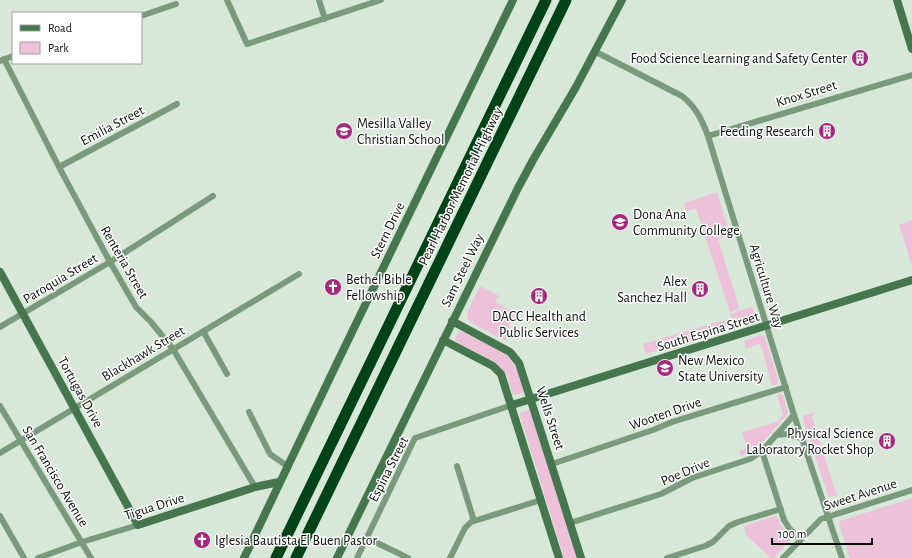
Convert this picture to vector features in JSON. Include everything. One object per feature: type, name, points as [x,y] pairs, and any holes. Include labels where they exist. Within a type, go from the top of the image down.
[{"type":"highway","name":"Pearl Harbor Memorial Highway","points":[[276,558],[546,0]]},
{"type":"highway","name":"Pearl Harbor Memorial Highway","points":[[296,558],[566,0]]},
{"type":"street","points":[[227,0],[247,44],[381,0]]},
{"type":"street","points":[[319,0],[325,19]]},
{"type":"street","name":"Stern Drive","points":[[244,558],[287,466],[514,0]]},
{"type":"street","name":"Sam Steel Way","points":[[337,558],[452,321],[530,166],[596,52],[622,0]]},
{"type":"street","points":[[897,0],[912,49]]},
{"type":"street","points":[[142,16],[176,4]]},
{"type":"street","name":"Agriculture Way","points":[[596,52],[687,100],[698,113],[708,136],[794,415],[842,558]]},
{"type":"street","points":[[2,60],[12,56]]},
{"type":"street","name":"Renteria Street","points":[[2,60],[110,262],[136,307],[151,322],[173,349],[255,487]]},
{"type":"street","name":"Knox Street","points":[[708,136],[912,75]]},
{"type":"street","name":"Emilia Street","points":[[59,167],[177,104]]},
{"type":"street","name":"Paroquia Street","points":[[0,327],[110,262],[213,196]]},
{"type":"street","name":"Tortugas Drive","points":[[0,272],[138,525]]},
{"type":"street","name":"Blackhawk Street","points":[[0,453],[74,407],[299,274]]},
{"type":"street","name":"South Espina Street","points":[[512,405],[912,280]]},
{"type":"street","name":"Wells Street","points":[[452,321],[514,355],[521,368],[581,558]]},
{"type":"street","points":[[202,331],[227,374]]},
{"type":"street","points":[[443,340],[498,370],[504,381],[559,558]]},
{"type":"street","name":"Wooten Drive","points":[[552,464],[653,430],[672,422],[786,387]]},
{"type":"street","name":"Espina Street","points":[[357,558],[416,438],[512,405]]},
{"type":"street","name":"San Francisco Avenue","points":[[0,406],[91,558]]},
{"type":"street","points":[[248,412],[270,454],[287,466]]},
{"type":"street","name":"Poe Drive","points":[[570,523],[668,492],[686,480],[744,462],[762,451],[794,415]]},
{"type":"street","points":[[776,435],[788,434],[803,439]]},
{"type":"street","points":[[762,451],[781,509],[789,528],[800,539]]},
{"type":"street","points":[[457,466],[474,521]]},
{"type":"street","name":"Tigua Drive","points":[[38,558],[82,542],[255,487],[280,482]]},
{"type":"street","name":"Sweet Avenue","points":[[783,558],[821,519],[912,490]]},
{"type":"street","points":[[450,558],[465,528],[474,521],[541,500]]},
{"type":"street","points":[[667,558],[713,542],[729,526],[738,522],[781,509]]},
{"type":"street","points":[[0,516],[24,558]]},
{"type":"street","points":[[367,538],[408,558]]},
{"type":"green space","points":[[717,192],[730,235],[718,239],[739,307],[737,307],[738,309],[730,312],[696,209],[686,211],[684,203]]},
{"type":"green space","points":[[912,220],[912,266],[899,225]]},
{"type":"green space","points":[[480,286],[499,296],[495,302],[515,313],[508,327],[512,329],[505,341],[470,322],[467,317],[468,311]]},
{"type":"green space","points":[[752,307],[756,320],[734,326],[730,314]]},
{"type":"green space","points":[[724,320],[727,329],[646,354],[643,344]]},
{"type":"green space","points":[[459,331],[500,351],[511,359],[518,370],[524,392],[515,395],[513,394],[507,375],[497,363],[458,343],[455,339]]},
{"type":"green space","points":[[763,335],[765,338],[778,379],[777,384],[772,386],[761,345],[758,344],[746,349],[744,342]]},
{"type":"green space","points":[[779,393],[783,395],[788,414],[758,447],[741,456],[739,451],[747,448],[742,432],[777,422],[783,415],[777,395]]},
{"type":"green space","points":[[530,410],[577,558],[564,558],[520,415],[521,412]]},
{"type":"green space","points":[[815,412],[812,417],[836,493],[838,495],[829,497],[803,420],[803,416]]},
{"type":"green space","points":[[912,498],[912,558],[850,558],[839,524],[840,521]]},
{"type":"green space","points":[[774,516],[777,517],[781,526],[791,538],[774,558],[771,558],[746,535],[744,526]]},
{"type":"place","name":"Food Science Learning and Safety Center","points":[[860,58]]},
{"type":"place","name":"Mesilla Valley Christian School","points":[[344,131]]},
{"type":"place","name":"Feeding Research","points":[[827,131]]},
{"type":"place","name":"Dona Ana Community College","points":[[620,222]]},
{"type":"place","name":"Bethel Bible Fellowship","points":[[333,287]]},
{"type":"place","name":"Alex Sanchez Hall","points":[[700,289]]},
{"type":"place","name":"DACC Health and Public Services","points":[[539,296]]},
{"type":"place","name":"New Mexico State University","points":[[665,368]]},
{"type":"place","name":"Physical Science Laboratory Rocket Shop","points":[[887,441]]},
{"type":"place","name":"Iglesia Bautista El Buen Pastor","points":[[202,540]]}]
